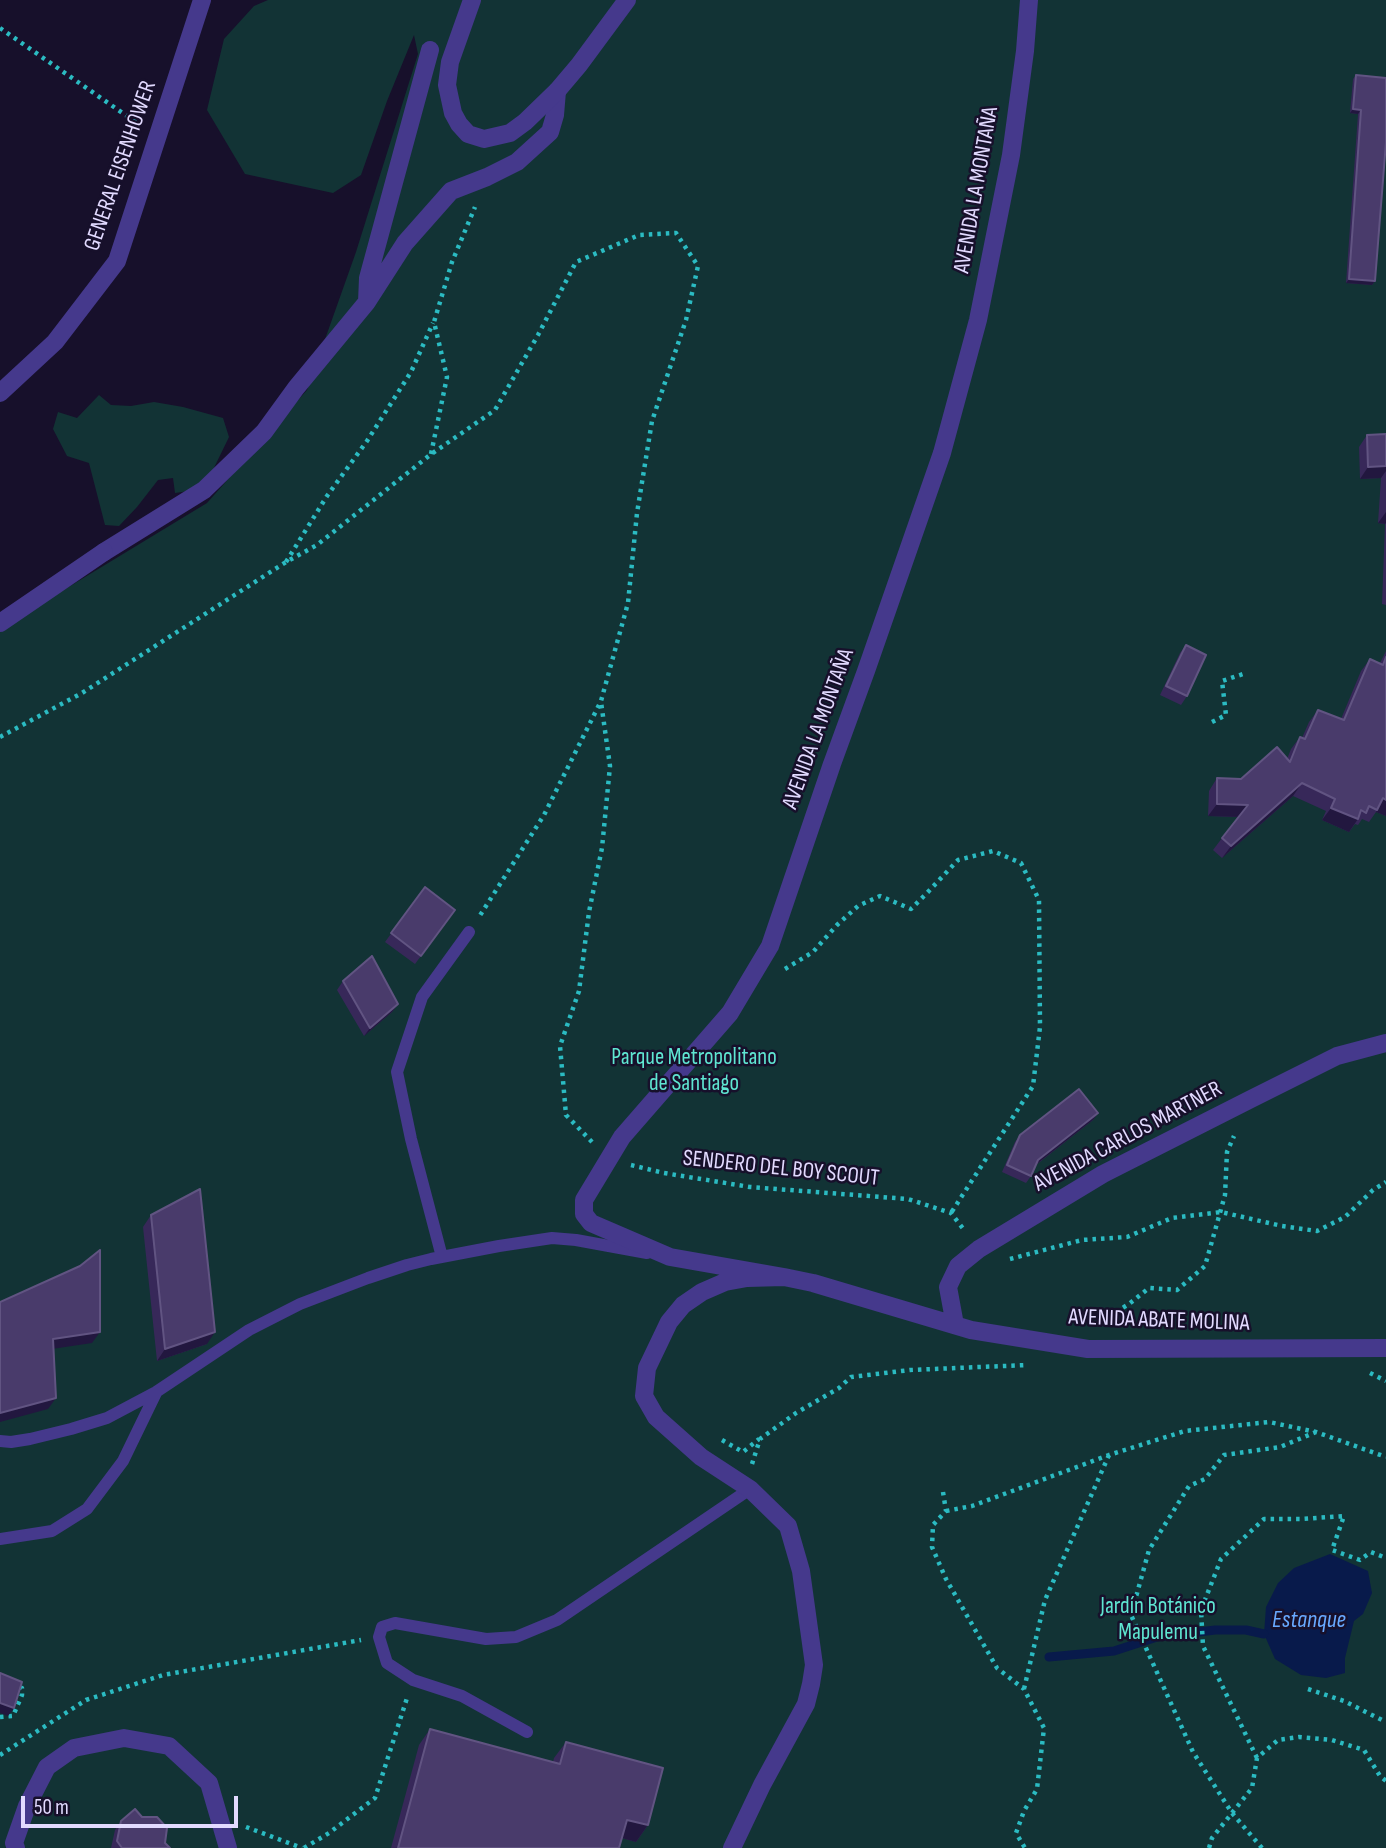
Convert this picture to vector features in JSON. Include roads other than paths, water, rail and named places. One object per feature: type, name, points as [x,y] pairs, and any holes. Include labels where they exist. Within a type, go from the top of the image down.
[{"type":"street","name":"GENERAL EISENHOWER","points":[[0,393],[55,342],[117,261],[202,0]]},
{"type":"street","points":[[472,0],[450,62],[447,85],[453,113],[459,124],[468,134],[484,139],[510,133],[557,91],[627,0]]},
{"type":"street","name":"AVENIDA LA MONTAÑA","points":[[784,1278],[670,1257],[591,1223],[584,1214],[584,1200],[622,1137],[730,1013],[770,946],[942,453],[978,320],[1008,169],[1025,51],[1029,0]]},
{"type":"street","points":[[368,302],[368,278],[430,50]]},
{"type":"street","points":[[0,623],[104,552],[204,491],[264,432],[296,388],[368,302],[405,243],[451,191],[517,162],[550,132],[557,91]]},
{"type":"street","name":"AVENIDA CARLOS MARTNER","points":[[955,1325],[948,1287],[958,1266],[979,1249],[1103,1174],[1251,1099],[1337,1056],[1386,1044]]},
{"type":"street","points":[[732,1848],[806,1704],[811,1684],[814,1665],[801,1572],[788,1526],[750,1489],[701,1457],[656,1417],[644,1396],[647,1368],[669,1322],[683,1304],[725,1282],[747,1278],[784,1278]]},
{"type":"street","name":"AVENIDA ABATE MOLINA","points":[[784,1278],[813,1283],[971,1330],[1088,1349],[1386,1348]]},
{"type":"street","points":[[16,1848],[15,1843],[27,1806],[47,1767],[74,1748],[124,1738],[169,1746],[209,1783],[228,1848]]},
{"type":"lane","points":[[442,1257],[411,1139],[397,1072],[422,997],[470,932]]},
{"type":"lane","points":[[0,1441],[11,1442],[107,1418],[156,1392],[249,1330],[300,1304],[368,1278],[442,1257],[552,1238],[670,1257]]},
{"type":"lane","points":[[0,1539],[52,1531],[87,1509],[123,1461],[156,1392]]},
{"type":"lane","points":[[527,1732],[462,1696],[413,1679],[387,1663],[379,1637],[382,1627],[395,1623],[486,1639],[516,1637],[557,1620],[750,1489]]},
{"type":"water","name":"Estanque","points":[[1330,1554],[1368,1571],[1372,1593],[1363,1614],[1354,1621],[1345,1658],[1345,1673],[1326,1678],[1301,1675],[1275,1659],[1264,1634],[1266,1607],[1278,1583],[1294,1568]]},
{"type":"waterway","points":[[1049,1657],[1114,1651],[1157,1637],[1215,1630],[1246,1630],[1264,1634]]},
{"type":"park label","name":"Parque Metropolitano de Santiago","points":[[694,1071]]},
{"type":"park label","name":"Jardín Botánico Mapulemu","points":[[1158,1620]]}]
